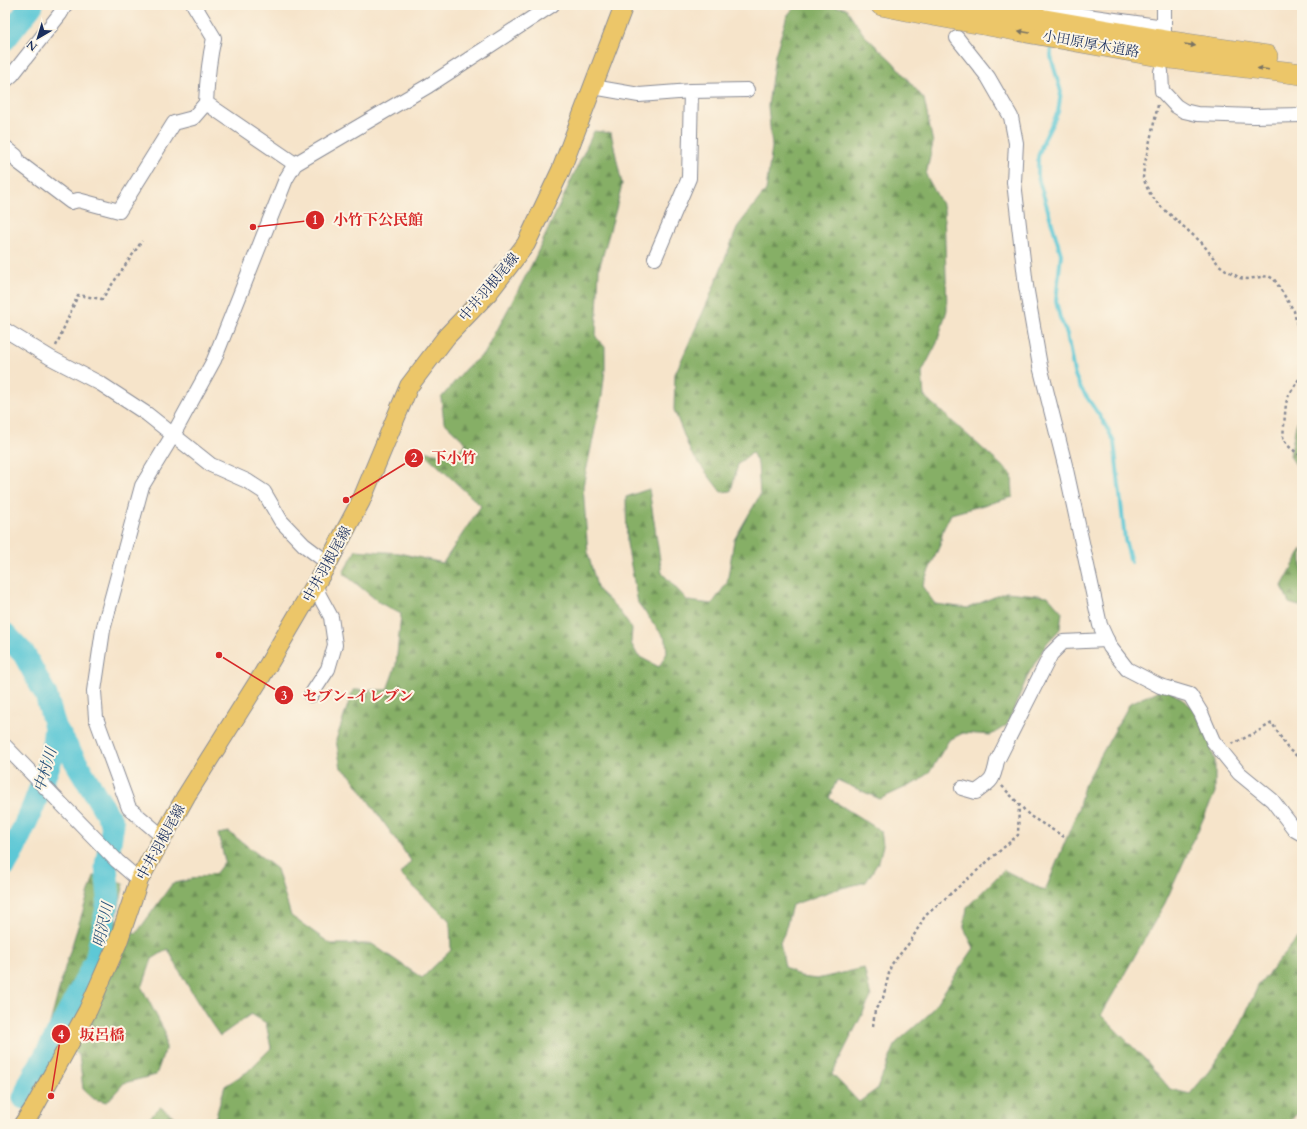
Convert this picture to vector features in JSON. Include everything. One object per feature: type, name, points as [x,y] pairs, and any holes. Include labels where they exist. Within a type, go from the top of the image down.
[{"type":"highway","name":"小田原厚木道路","points":[[881,5],[1170,58],[1302,74]]},
{"type":"highway","name":"小田原厚木道路","points":[[958,5],[1172,42],[1302,60]]},
{"type":"main road","name":"中井羽根尾線","points":[[23,1124],[34,1108],[88,1010],[118,942],[139,880],[186,796],[261,677],[316,584],[361,501],[409,386],[447,336],[489,292],[526,244],[561,170],[610,38],[624,5]]},
{"type":"street","points":[[5,81],[66,5]]},
{"type":"street","points":[[5,147],[16,156],[18,162],[71,202],[78,200],[119,211],[174,122],[193,118],[206,103],[210,53],[214,38],[194,5]]},
{"type":"street","points":[[163,837],[129,808],[96,718],[94,690],[103,630],[142,486],[173,435],[214,360],[286,180],[295,164],[428,86],[552,5]]},
{"type":"street","points":[[1026,5],[1164,30],[1164,5]]},
{"type":"street","points":[[957,38],[988,77],[1011,117],[1016,143],[1014,182],[1025,279],[1040,366],[1065,465],[1100,625],[1110,647],[1127,669],[1160,686],[1190,695],[1201,713],[1213,741],[1239,773],[1272,800],[1295,830],[1302,834]]},
{"type":"street","points":[[1161,71],[1162,91],[1176,106],[1184,111],[1197,114],[1254,116],[1302,115]]},
{"type":"street","points":[[593,87],[639,94],[747,90]]},
{"type":"street","points":[[655,258],[689,178],[691,91]]},
{"type":"street","points":[[206,103],[295,164]]},
{"type":"street","points":[[5,330],[51,358],[101,384],[147,414],[211,465],[247,481],[264,492],[281,521],[304,545],[328,563]]},
{"type":"street","points":[[311,695],[328,669],[335,645],[332,617],[319,595],[316,584]]},
{"type":"street","points":[[962,788],[976,792],[988,784],[994,776],[997,761],[1051,654],[1063,642],[1107,640]]},
{"type":"street","points":[[5,746],[117,861],[139,880]]},
{"type":"path","points":[[1162,91],[1144,167],[1143,178],[1148,192],[1158,204],[1202,243],[1219,265],[1226,270],[1240,278],[1247,279],[1268,276],[1274,279],[1294,311],[1302,348]]},
{"type":"path","points":[[51,358],[78,295],[102,299],[142,242]]},
{"type":"path","points":[[1302,374],[1289,395],[1286,403],[1283,437],[1287,445],[1302,457]]},
{"type":"path","points":[[1221,750],[1256,733],[1272,723],[1288,749],[1302,760]]},
{"type":"path","points":[[994,776],[1030,816],[1066,838]]},
{"type":"path","points":[[872,1026],[875,1010],[882,998],[891,965],[910,942],[925,916],[1018,835],[1019,804]]},
{"type":"green space","points":[[796,5],[823,5],[846,8],[864,35],[892,61],[924,99],[933,143],[926,175],[944,208],[947,310],[937,343],[922,372],[924,396],[1012,475],[1013,497],[951,514],[943,530],[940,545],[922,586],[935,604],[968,608],[1006,592],[1048,596],[1062,612],[1060,629],[1047,643],[1029,673],[1007,725],[991,735],[963,733],[949,740],[931,770],[919,781],[880,799],[837,780],[829,798],[881,831],[883,845],[879,861],[866,882],[834,890],[792,905],[784,934],[780,942],[785,967],[800,977],[817,979],[864,968],[871,997],[832,1074],[859,1102],[877,1089],[896,1043],[928,1015],[974,948],[964,928],[967,907],[1004,870],[1045,891],[1078,810],[1084,786],[1130,703],[1166,688],[1201,713],[1215,761],[1215,793],[1165,903],[1101,1015],[1145,1059],[1170,1089],[1190,1094],[1209,1071],[1239,1028],[1258,986],[1296,940],[1302,938],[1302,1109],[1287,1124],[210,1124],[216,1116],[225,1086],[247,1072],[271,1048],[266,1023],[251,1014],[220,1036],[192,994],[168,949],[152,959],[142,988],[165,1032],[165,1050],[156,1075],[124,1083],[107,1102],[94,1099],[83,1089],[79,1055],[48,1031],[66,964],[94,876],[124,883],[116,919],[136,934],[172,884],[216,873],[225,861],[218,834],[229,832],[277,869],[291,916],[331,944],[372,944],[422,978],[451,950],[450,921],[400,874],[411,861],[350,775],[341,768],[336,740],[353,690],[387,690],[396,665],[401,614],[380,603],[343,573],[356,550],[399,553],[443,563],[481,506],[422,451],[454,456],[466,443],[444,422],[441,398],[466,368],[485,353],[532,264],[594,131],[611,133],[622,184],[599,269],[596,337],[605,347],[605,369],[602,396],[583,486],[588,554],[598,590],[617,608],[632,629],[631,643],[638,656],[659,667],[667,653],[666,640],[638,603],[627,544],[626,497],[649,489],[662,573],[688,601],[712,604],[727,583],[734,540],[760,495],[758,464],[752,452],[738,464],[731,491],[721,492],[691,453],[674,410],[675,374],[708,301],[738,226],[766,190],[772,147],[768,106],[775,55],[787,16]]},
{"type":"green space","points":[[1302,409],[1302,474],[1290,456],[1296,425]]},
{"type":"green space","points":[[1302,549],[1302,607],[1289,603],[1282,586]]},
{"type":"green space","points":[[160,1107],[186,1124],[144,1124]]},
{"type":"waterway","name":"中村川","points":[[5,39],[32,5]]},
{"type":"waterway","points":[[1051,41],[1051,57],[1061,92],[1058,112],[1043,142],[1038,157],[1038,177],[1061,254],[1056,301],[1060,318],[1067,334],[1074,373],[1080,387],[1103,421],[1114,441],[1125,540],[1131,562]]},
{"type":"waterway","name":"中村川","points":[[5,634],[24,654],[46,695],[55,727],[51,760],[33,807],[5,865]]},
{"type":"waterway","name":"明沢川","points":[[24,1098],[30,1082],[96,960],[109,898],[106,866],[113,824],[55,727]]},
{"type":"place","name":"小竹下公民館","points":[[253,227]]},
{"type":"place","name":"下小竹","points":[[346,500]]},
{"type":"place","name":"セブン-イレブン","points":[[219,655]]},
{"type":"place","name":"坂呂橋","points":[[51,1096]]}]
